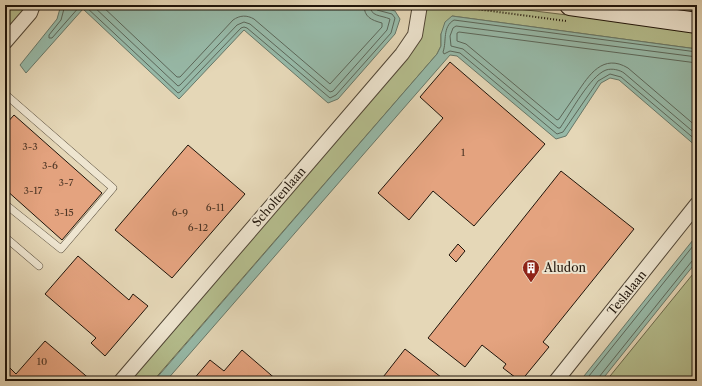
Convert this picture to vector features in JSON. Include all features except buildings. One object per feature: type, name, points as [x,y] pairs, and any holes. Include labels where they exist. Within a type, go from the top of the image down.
[{"type":"street","points":[[5,42],[30,13],[33,5]]},
{"type":"street","name":"Scholtenlaan","points":[[121,381],[402,54],[415,34],[420,5]]},
{"type":"street","points":[[570,5],[697,23]]},
{"type":"street","name":"Teslalaan","points":[[556,381],[697,204]]},
{"type":"lane","points":[[5,94],[113,188],[61,249],[5,204]]},
{"type":"lane","points":[[5,237],[39,266]]},
{"type":"shaded area","points":[[13,5],[28,5],[5,35],[5,16]]},
{"type":"shaded area","points":[[430,5],[486,5],[697,31],[697,49],[452,16],[441,34],[441,46],[437,54],[153,381],[129,381],[408,57],[419,39],[425,14]]},
{"type":"shaded area","points":[[653,5],[697,5],[697,11]]},
{"type":"shaded area","points":[[697,269],[697,381],[606,381]]},
{"type":"water","points":[[61,5],[361,5],[382,7],[395,11],[400,19],[395,34],[338,99],[328,103],[244,30],[179,99],[83,9],[26,73],[20,65],[57,19]]},
{"type":"water","points":[[452,16],[697,49],[697,147],[619,80],[610,78],[601,83],[566,136],[556,139],[457,56],[450,55],[166,381],[154,381],[437,54],[441,46],[441,34],[445,22]]},
{"type":"water","points":[[697,235],[697,261],[601,381],[580,381]]},
{"type":"place","name":"Aludon","points":[[531,283]]}]
